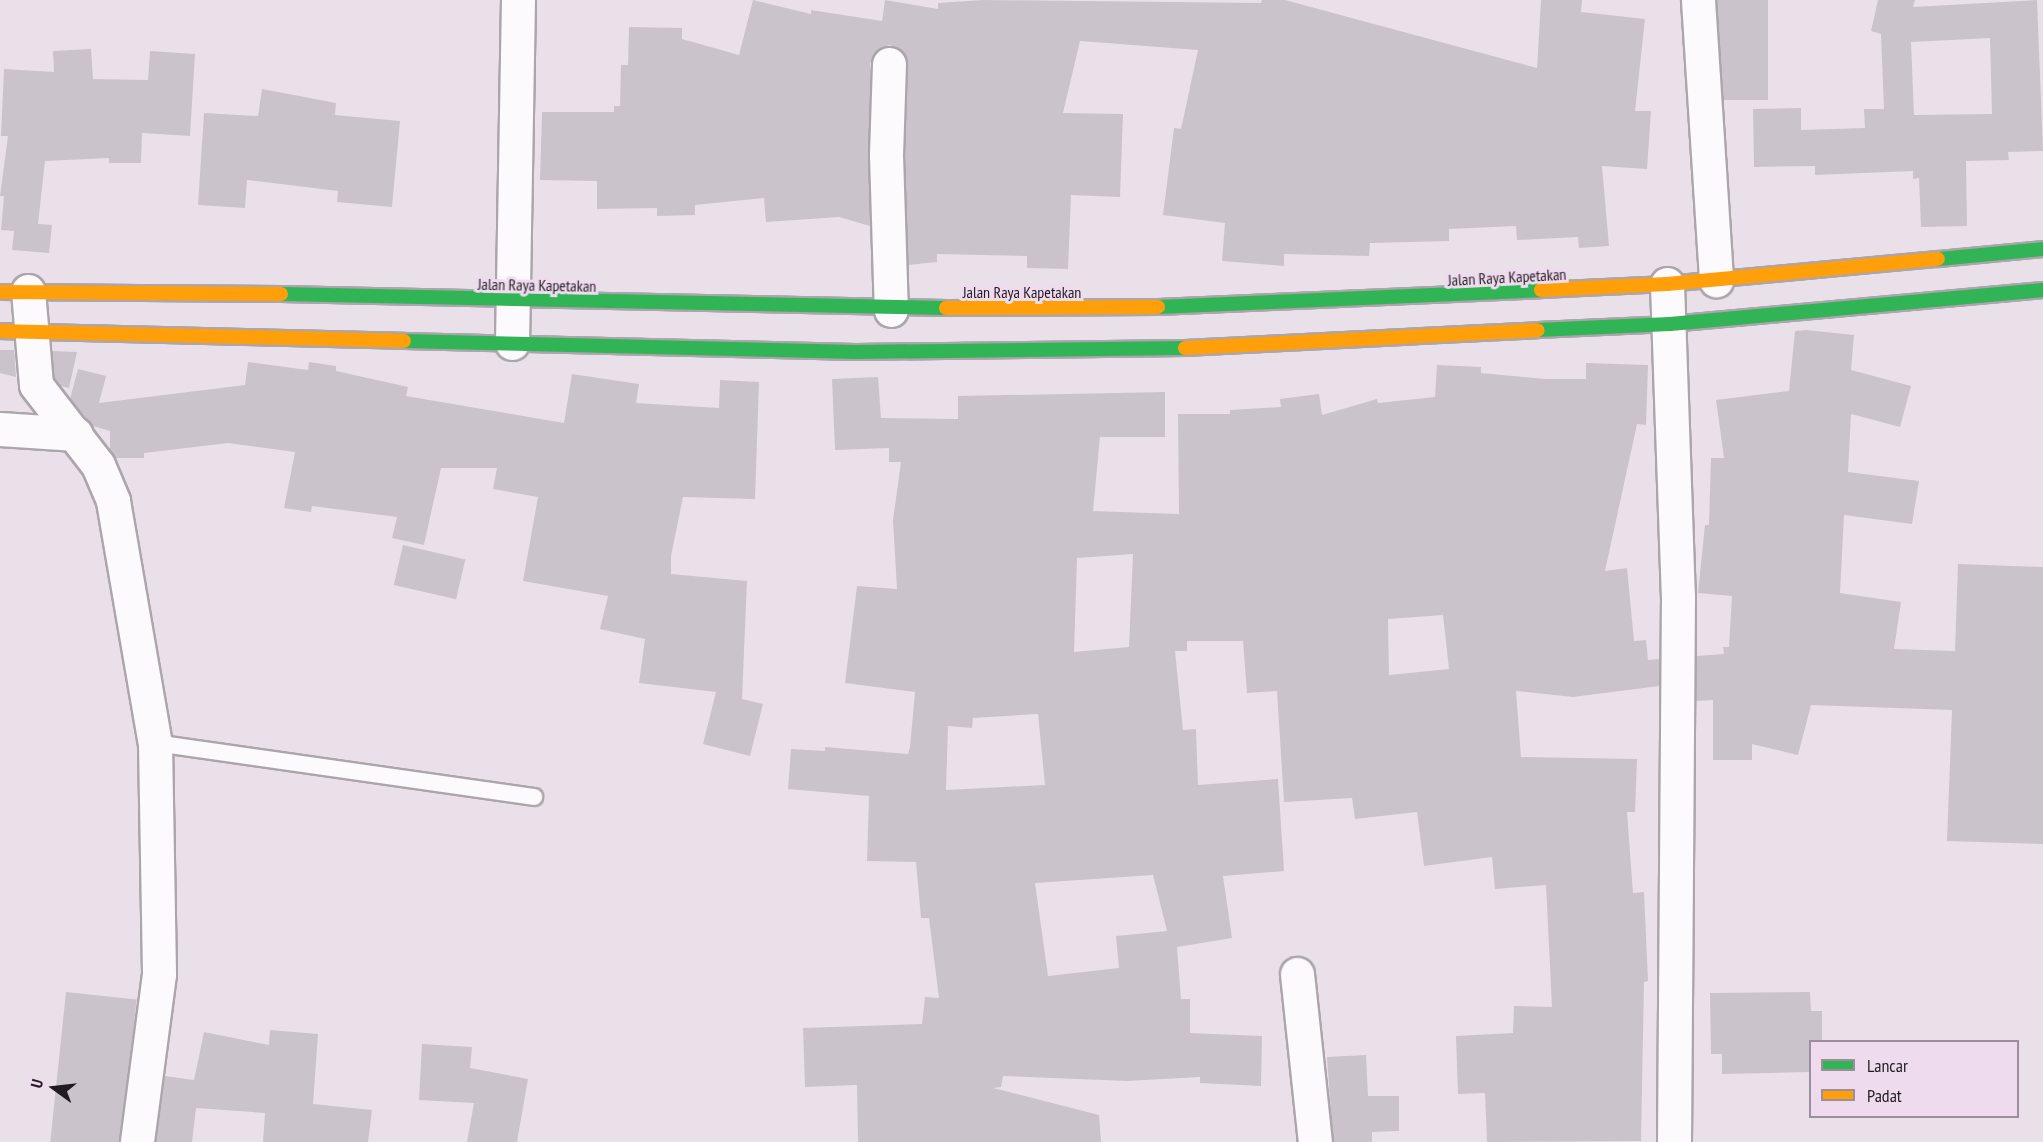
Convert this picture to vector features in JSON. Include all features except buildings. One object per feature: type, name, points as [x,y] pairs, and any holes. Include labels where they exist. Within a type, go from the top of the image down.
[{"type":"highway","name":"Jalan Raya Kapetakan","points":[[14,292],[514,301],[908,313],[1174,312],[1998,264],[2043,249]]},
{"type":"highway","points":[[1998,264],[2002,293]]},
{"type":"highway","points":[[15,331],[512,343],[920,347],[1177,343],[1670,324],[2043,290]]},
{"type":"street","points":[[512,343],[518,0]]},
{"type":"street","points":[[1698,0],[1716,280]]},
{"type":"street","points":[[889,64],[886,155],[908,313]]},
{"type":"street","points":[[1667,284],[1678,596],[1674,1142]]},
{"type":"street","points":[[14,292],[15,331],[36,385],[98,465],[113,501],[155,743],[159,974],[137,1142]]},
{"type":"street","points":[[0,429],[76,434]]},
{"type":"street","points":[[1297,974],[1315,1142]]},
{"type":"lane","points":[[155,743],[481,786],[534,797]]},
{"type":"traffic: fast","points":[[1938,259],[2043,249]]},
{"type":"traffic: fast","points":[[1158,307],[1541,290]]},
{"type":"traffic: fast","points":[[1538,330],[1670,324],[2043,290]]},
{"type":"traffic: fast","points":[[281,294],[946,308]]},
{"type":"traffic: fast","points":[[404,341],[856,352],[1185,348]]},
{"type":"traffic: slow","points":[[1541,290],[1667,284],[1938,259]]},
{"type":"traffic: slow","points":[[0,292],[281,294]]},
{"type":"traffic: slow","points":[[946,308],[1158,307]]},
{"type":"traffic: slow","points":[[1185,348],[1538,330]]},
{"type":"traffic: slow","points":[[0,331],[404,341]]}]
